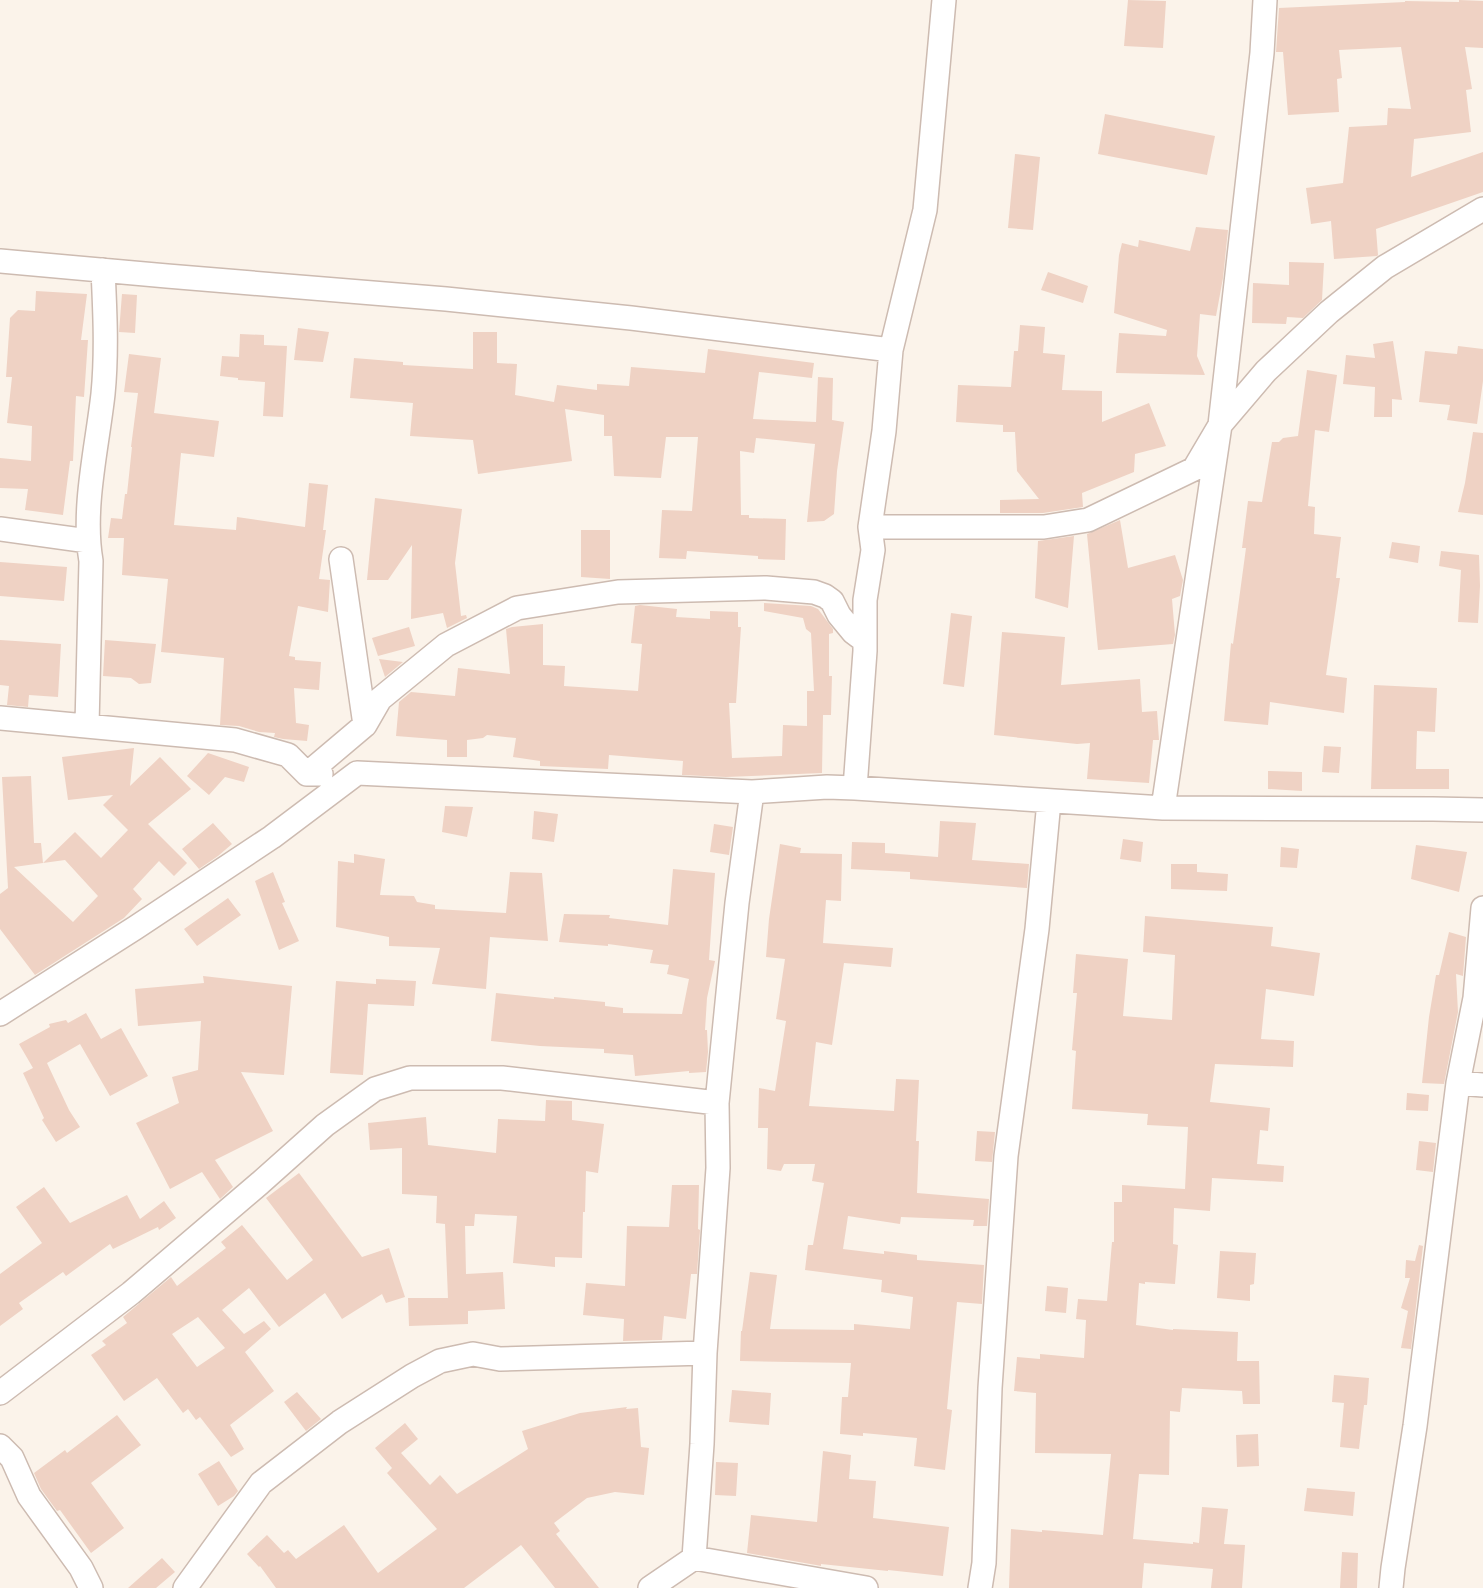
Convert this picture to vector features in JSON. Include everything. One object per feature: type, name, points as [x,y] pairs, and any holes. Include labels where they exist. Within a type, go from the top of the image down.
[{"type":"street","points":[[855,788],[865,641],[865,600],[873,550],[870,527],[884,431],[891,350],[925,210],[944,0]]},
{"type":"street","points":[[1163,808],[1220,425],[1262,53],[1265,0]]},
{"type":"street","points":[[870,527],[1044,527],[1088,520],[1195,469],[1220,425],[1266,371],[1329,312],[1385,267],[1483,209]]},
{"type":"street","points":[[0,261],[446,299],[631,318],[891,350]]},
{"type":"street","points":[[87,726],[91,561],[88,541],[94,452],[103,394],[106,334],[103,270]]},
{"type":"street","points":[[0,529],[88,541]]},
{"type":"street","points":[[341,559],[365,725]]},
{"type":"street","points":[[307,774],[365,725],[380,699],[446,645],[517,608],[618,592],[766,588],[814,592],[832,601],[853,632],[865,641]]},
{"type":"street","points":[[0,718],[234,740],[288,755],[307,774],[356,773],[752,792],[855,788],[1163,808],[1483,810]]},
{"type":"street","points":[[0,1014],[272,836],[356,773]]},
{"type":"street","points":[[694,1558],[718,1168],[718,1103],[737,903],[752,792]]},
{"type":"street","points":[[980,1588],[984,1563],[990,1388],[1006,1156],[1037,929],[1049,802]]},
{"type":"street","points":[[1391,1588],[1415,1426],[1458,1083],[1475,998],[1483,908]]},
{"type":"street","points":[[0,1393],[131,1293],[325,1125],[374,1090],[410,1078],[502,1078],[718,1103]]},
{"type":"street","points":[[1458,1083],[1483,1085]]},
{"type":"street","points":[[185,1588],[261,1483],[340,1422],[440,1361],[473,1354],[500,1359],[705,1353]]},
{"type":"street","points":[[0,1446],[12,1458],[29,1496],[81,1569],[91,1588]]},
{"type":"street","points":[[650,1588],[694,1558],[866,1588]]},
{"type":"building","points":[[1128,0],[1166,1],[1163,48],[1124,46]]},
{"type":"building","points":[[1483,1],[1483,48],[1465,47],[1472,89],[1466,90],[1471,132],[1414,139],[1411,177],[1483,152],[1483,192],[1376,229],[1377,256],[1334,259],[1331,221],[1311,224],[1306,188],[1343,183],[1349,127],[1387,125],[1388,108],[1411,109],[1401,47],[1339,50],[1342,78],[1337,79],[1339,112],[1288,115],[1283,52],[1276,52],[1279,8]]},
{"type":"building","points":[[1105,114],[1215,136],[1207,175],[1098,154]]},
{"type":"building","points":[[1015,154],[1040,157],[1033,230],[1008,228]]},
{"type":"building","points":[[1196,227],[1228,230],[1216,316],[1200,314],[1197,356],[1205,375],[1116,373],[1119,333],[1166,336],[1167,330],[1114,313],[1122,243],[1138,247],[1139,240],[1190,251]]},
{"type":"building","points":[[1289,262],[1324,263],[1322,300],[1303,318],[1287,317],[1286,324],[1252,323],[1253,283],[1289,285]]},
{"type":"building","points":[[1048,272],[1088,286],[1083,303],[1041,290]]},
{"type":"building","points":[[36,291],[87,294],[81,340],[88,340],[84,397],[76,396],[73,461],[70,461],[63,515],[25,510],[28,489],[0,488],[0,458],[31,461],[32,426],[7,423],[12,377],[6,377],[10,318],[18,310],[35,311]]},
{"type":"building","points":[[122,294],[137,295],[135,333],[119,332]]},
{"type":"building","points":[[1020,325],[1045,327],[1043,353],[1065,355],[1062,390],[1102,391],[1102,422],[1149,403],[1166,446],[1135,454],[1134,472],[1082,493],[1083,507],[1043,513],[1000,513],[1000,500],[1039,499],[1017,471],[1015,432],[1003,432],[1003,425],[956,422],[958,385],[1011,387],[1014,351],[1018,351]]},
{"type":"building","points":[[298,328],[329,332],[323,362],[294,360]]},
{"type":"building","points":[[473,332],[497,332],[497,363],[517,364],[515,395],[554,402],[557,385],[597,390],[597,384],[629,386],[631,367],[705,373],[708,349],[814,363],[812,378],[759,372],[753,419],[816,422],[818,377],[833,378],[832,420],[844,422],[834,514],[824,521],[807,522],[815,444],[756,438],[754,453],[740,451],[741,515],[749,515],[749,518],[786,519],[785,560],[687,551],[686,559],[659,558],[662,510],[692,511],[698,437],[666,437],[661,478],[614,476],[612,436],[604,436],[604,415],[565,409],[572,461],[478,474],[473,440],[410,436],[413,403],[350,398],[354,358],[403,362],[403,365],[473,369]]},
{"type":"building","points":[[240,334],[264,335],[264,345],[287,346],[283,417],[263,416],[265,382],[220,376],[222,356],[239,357]]},
{"type":"building","points":[[1393,341],[1402,400],[1392,399],[1392,417],[1374,417],[1375,387],[1343,384],[1346,355],[1375,358],[1373,344]]},
{"type":"building","points":[[1458,346],[1483,349],[1483,381],[1477,424],[1447,420],[1450,405],[1419,402],[1425,351],[1457,354]]},
{"type":"building","points":[[129,354],[161,358],[154,413],[219,421],[214,457],[181,453],[174,525],[236,530],[237,517],[305,527],[309,483],[328,485],[323,530],[326,530],[319,579],[330,580],[328,612],[298,606],[289,656],[295,657],[295,660],[321,662],[319,690],[294,688],[296,723],[309,725],[307,741],[283,739],[274,737],[275,733],[239,726],[220,725],[224,658],[161,652],[168,579],[122,575],[124,538],[108,538],[111,518],[122,519],[127,494],[138,393],[124,392]]},
{"type":"building","points":[[1307,370],[1337,375],[1329,432],[1315,430],[1308,506],[1315,507],[1314,534],[1341,537],[1336,578],[1340,578],[1326,675],[1347,678],[1344,713],[1270,702],[1268,725],[1224,721],[1231,643],[1233,644],[1246,548],[1242,548],[1248,501],[1262,502],[1272,442],[1298,436]]},
{"type":"building","points":[[1473,432],[1483,433],[1483,515],[1458,512]]},
{"type":"building","points":[[375,498],[462,509],[455,563],[461,616],[466,615],[467,618],[447,628],[443,613],[411,619],[412,545],[388,580],[367,580]]},
{"type":"building","points":[[1120,520],[1128,568],[1175,555],[1183,580],[1180,596],[1172,599],[1175,635],[1173,644],[1098,650],[1087,534]]},
{"type":"building","points":[[581,530],[610,530],[610,579],[581,577]]},
{"type":"building","points":[[1074,536],[1068,608],[1035,598],[1038,541]]},
{"type":"building","points":[[1392,542],[1420,546],[1418,563],[1389,558]]},
{"type":"building","points":[[1441,551],[1479,555],[1478,623],[1458,622],[1461,570],[1439,566]]},
{"type":"building","points":[[0,562],[67,567],[64,601],[0,596]]},
{"type":"building","points":[[764,603],[811,606],[818,609],[833,629],[833,633],[829,634],[831,715],[823,715],[822,773],[726,777],[682,775],[683,761],[609,755],[608,769],[540,766],[540,761],[513,757],[516,738],[487,735],[467,740],[467,757],[447,757],[447,740],[396,736],[399,702],[411,692],[455,696],[458,668],[510,674],[506,629],[512,627],[543,624],[543,665],[565,666],[564,686],[638,691],[642,644],[631,643],[635,606],[640,605],[677,609],[676,617],[710,619],[710,611],[738,612],[738,627],[741,627],[736,703],[729,703],[732,758],[782,756],[783,725],[807,726],[807,691],[814,691],[811,633],[806,629],[803,618],[764,611]]},
{"type":"building","points":[[951,613],[972,616],[964,687],[943,684]]},
{"type":"building","points":[[409,627],[415,646],[378,656],[372,638]]},
{"type":"building","points":[[1002,632],[1065,637],[1061,685],[1140,679],[1142,712],[1157,711],[1159,740],[1153,740],[1149,783],[1087,779],[1090,743],[994,735]]},
{"type":"building","points":[[0,640],[61,644],[58,697],[29,695],[28,707],[7,705],[9,686],[0,685]]},
{"type":"building","points":[[105,640],[156,644],[151,683],[139,684],[131,678],[103,676]]},
{"type":"building","points":[[379,659],[403,662],[385,677]]},
{"type":"building","points":[[1374,685],[1437,688],[1435,732],[1417,731],[1416,769],[1449,769],[1449,789],[1371,789]]},
{"type":"building","points":[[1324,746],[1341,747],[1339,773],[1322,772]]},
{"type":"building","points":[[134,748],[130,786],[160,757],[191,789],[148,824],[187,863],[174,876],[159,861],[133,889],[142,899],[124,918],[35,975],[0,929],[0,894],[8,888],[2,777],[31,776],[34,843],[41,843],[43,863],[75,832],[101,858],[128,830],[103,805],[113,795],[68,800],[62,757]],"holes":[[[65,860],[98,896],[73,922],[14,867]]]},
{"type":"building","points":[[208,753],[249,767],[244,782],[225,777],[209,795],[187,776]]},
{"type":"building","points":[[1268,771],[1302,772],[1302,791],[1268,789]]},
{"type":"building","points":[[445,806],[473,807],[467,837],[442,832]]},
{"type":"building","points":[[534,811],[558,814],[554,842],[532,839]]},
{"type":"building","points":[[940,821],[976,823],[972,860],[1029,864],[1027,888],[910,879],[910,872],[851,869],[852,842],[885,843],[885,853],[938,857]]},
{"type":"building","points":[[213,823],[232,844],[199,869],[182,849]]},
{"type":"building","points":[[714,824],[733,827],[729,855],[710,852]]},
{"type":"building","points":[[1123,839],[1143,842],[1141,862],[1120,859]]},
{"type":"building","points":[[780,844],[801,848],[800,853],[842,854],[841,901],[826,900],[823,943],[893,948],[891,967],[844,963],[832,1045],[816,1042],[809,1106],[894,1111],[896,1079],[919,1080],[917,1193],[989,1199],[987,1226],[973,1226],[974,1220],[901,1217],[900,1224],[848,1216],[843,1249],[884,1254],[884,1251],[917,1255],[917,1260],[984,1265],[982,1304],[957,1302],[947,1409],[952,1410],[945,1470],[914,1466],[917,1438],[863,1433],[863,1436],[840,1434],[842,1397],[848,1397],[851,1363],[740,1361],[741,1331],[750,1272],[777,1275],[770,1329],[854,1330],[854,1324],[910,1329],[913,1297],[881,1292],[882,1280],[805,1270],[808,1245],[813,1245],[824,1183],[812,1181],[815,1164],[784,1164],[781,1171],[767,1169],[768,1128],[758,1128],[759,1088],[775,1091],[786,1021],[776,1019],[785,959],[766,957]]},
{"type":"building","points":[[1416,845],[1467,852],[1459,892],[1411,879]]},
{"type":"building","points":[[1281,847],[1299,849],[1297,868],[1280,867]]},
{"type":"building","points":[[354,854],[385,859],[380,895],[414,896],[417,902],[435,905],[435,909],[506,913],[510,872],[542,873],[548,941],[490,937],[486,989],[432,984],[440,948],[389,946],[389,937],[336,927],[338,861],[354,863]]},
{"type":"building","points":[[1171,864],[1197,864],[1197,872],[1228,874],[1227,891],[1171,889]]},
{"type":"building","points":[[673,869],[715,873],[709,960],[715,961],[707,998],[706,1072],[635,1076],[633,1055],[604,1053],[604,1049],[491,1041],[496,993],[605,1002],[605,1006],[623,1008],[623,1013],[682,1014],[689,979],[667,974],[669,965],[650,963],[653,950],[608,944],[559,942],[564,914],[610,915],[609,918],[668,925]]},
{"type":"building","points":[[273,872],[285,902],[282,903],[299,941],[279,950],[255,881]]},
{"type":"building","points":[[228,898],[241,915],[197,946],[184,929]]},
{"type":"building","points":[[1145,916],[1273,927],[1271,946],[1320,953],[1314,996],[1266,989],[1261,1039],[1294,1041],[1293,1067],[1215,1064],[1210,1102],[1270,1108],[1268,1131],[1260,1130],[1257,1164],[1284,1166],[1283,1182],[1212,1178],[1210,1211],[1174,1208],[1173,1244],[1178,1245],[1175,1284],[1139,1283],[1136,1325],[1173,1330],[1238,1332],[1237,1361],[1259,1361],[1260,1404],[1243,1404],[1242,1391],[1182,1388],[1180,1412],[1170,1411],[1169,1475],[1139,1474],[1133,1539],[1199,1543],[1202,1507],[1228,1509],[1224,1544],[1245,1545],[1242,1588],[1211,1588],[1213,1569],[1144,1563],[1142,1588],[1009,1588],[1011,1529],[1103,1535],[1111,1454],[1035,1453],[1036,1393],[1014,1391],[1017,1357],[1040,1359],[1040,1354],[1084,1358],[1086,1320],[1076,1319],[1078,1299],[1107,1301],[1114,1242],[1114,1202],[1122,1202],[1122,1185],[1185,1189],[1188,1127],[1147,1125],[1148,1114],[1072,1109],[1076,1051],[1072,1050],[1077,993],[1073,993],[1076,954],[1128,959],[1123,1016],[1172,1020],[1175,955],[1143,952]]},
{"type":"building","points":[[1449,932],[1466,937],[1463,976],[1456,974],[1458,1012],[1444,1084],[1422,1083],[1436,975],[1439,975]]},
{"type":"building","points":[[203,976],[292,986],[284,1075],[241,1072],[273,1131],[215,1160],[233,1187],[220,1199],[202,1172],[170,1189],[136,1123],[179,1103],[172,1077],[198,1070],[201,1021],[138,1026],[135,989],[204,983]]},
{"type":"building","points":[[376,979],[416,981],[414,1006],[368,1004],[363,1075],[330,1073],[336,981],[376,984]]},
{"type":"building","points":[[86,1013],[101,1039],[121,1028],[148,1076],[110,1096],[80,1044],[47,1063],[80,1127],[56,1142],[42,1120],[44,1118],[23,1073],[33,1068],[19,1044],[50,1027],[49,1024],[66,1020],[68,1023]]},
{"type":"building","points":[[1407,1093],[1429,1095],[1428,1111],[1406,1110]]},
{"type":"building","points":[[546,1100],[572,1101],[572,1120],[604,1124],[598,1173],[586,1171],[582,1258],[555,1257],[555,1267],[513,1263],[517,1216],[475,1214],[474,1226],[465,1226],[466,1274],[503,1272],[505,1309],[468,1311],[468,1324],[409,1326],[408,1298],[448,1298],[445,1224],[436,1223],[437,1196],[402,1194],[402,1148],[370,1150],[368,1123],[426,1117],[428,1145],[496,1153],[498,1119],[545,1121]]},
{"type":"building","points":[[977,1131],[995,1132],[992,1162],[975,1161]]},
{"type":"building","points":[[1419,1141],[1436,1143],[1433,1172],[1416,1170]]},
{"type":"building","points":[[299,1173],[362,1257],[389,1248],[405,1297],[386,1303],[382,1294],[342,1319],[325,1293],[279,1327],[249,1288],[222,1310],[244,1334],[264,1321],[271,1329],[245,1352],[274,1391],[230,1425],[244,1449],[231,1457],[200,1417],[196,1420],[188,1409],[183,1413],[157,1378],[124,1401],[91,1355],[106,1345],[102,1341],[127,1323],[123,1317],[171,1277],[177,1286],[226,1248],[221,1242],[242,1225],[287,1280],[313,1260],[266,1198]],"holes":[[[198,1317],[225,1348],[197,1367],[172,1334]]]},
{"type":"building","points":[[672,1185],[699,1185],[697,1274],[691,1274],[686,1319],[664,1316],[662,1340],[623,1341],[624,1319],[583,1315],[586,1283],[625,1286],[627,1226],[669,1227]]},
{"type":"building","points":[[44,1187],[70,1223],[127,1195],[140,1219],[164,1201],[176,1218],[159,1230],[158,1227],[113,1249],[110,1244],[66,1276],[63,1272],[19,1303],[23,1309],[0,1326],[0,1274],[42,1243],[16,1207]]},
{"type":"building","points":[[1419,1245],[1423,1246],[1411,1349],[1401,1348],[1408,1311],[1401,1308],[1410,1278],[1405,1278],[1406,1260],[1415,1261]]},
{"type":"building","points":[[1220,1251],[1256,1253],[1250,1301],[1217,1298]]},
{"type":"building","points":[[1047,1286],[1068,1288],[1066,1313],[1045,1311]]},
{"type":"building","points":[[1334,1375],[1369,1378],[1359,1449],[1340,1447],[1344,1403],[1332,1402]]},
{"type":"building","points":[[732,1390],[771,1393],[769,1425],[729,1422]]},
{"type":"building","points":[[297,1392],[321,1419],[306,1431],[284,1402]]},
{"type":"building","points":[[627,1407],[626,1409],[638,1408],[641,1447],[649,1448],[644,1495],[615,1492],[587,1498],[554,1523],[560,1531],[556,1534],[599,1588],[555,1588],[521,1545],[464,1588],[276,1588],[260,1566],[247,1554],[267,1535],[284,1553],[288,1550],[296,1559],[344,1525],[378,1573],[437,1529],[387,1473],[392,1468],[375,1448],[405,1423],[418,1439],[401,1453],[430,1485],[440,1475],[457,1494],[528,1449],[522,1431],[580,1413]]},
{"type":"building","points":[[117,1415],[141,1445],[91,1483],[124,1528],[91,1553],[41,1489],[34,1473],[65,1450],[67,1453]]},
{"type":"building","points":[[1258,1434],[1259,1466],[1237,1467],[1236,1435]]},
{"type":"building","points":[[823,1451],[851,1455],[849,1479],[876,1481],[873,1518],[949,1527],[943,1576],[821,1566],[747,1553],[751,1515],[817,1522]]},
{"type":"building","points":[[219,1461],[238,1491],[218,1506],[198,1474]]},
{"type":"building","points":[[716,1462],[738,1463],[736,1496],[715,1495]]},
{"type":"building","points":[[1307,1488],[1355,1492],[1353,1516],[1304,1511]]},
{"type":"building","points":[[1342,1552],[1358,1553],[1357,1588],[1340,1588]]},
{"type":"building","points":[[162,1558],[175,1572],[156,1588],[128,1588]]}]
